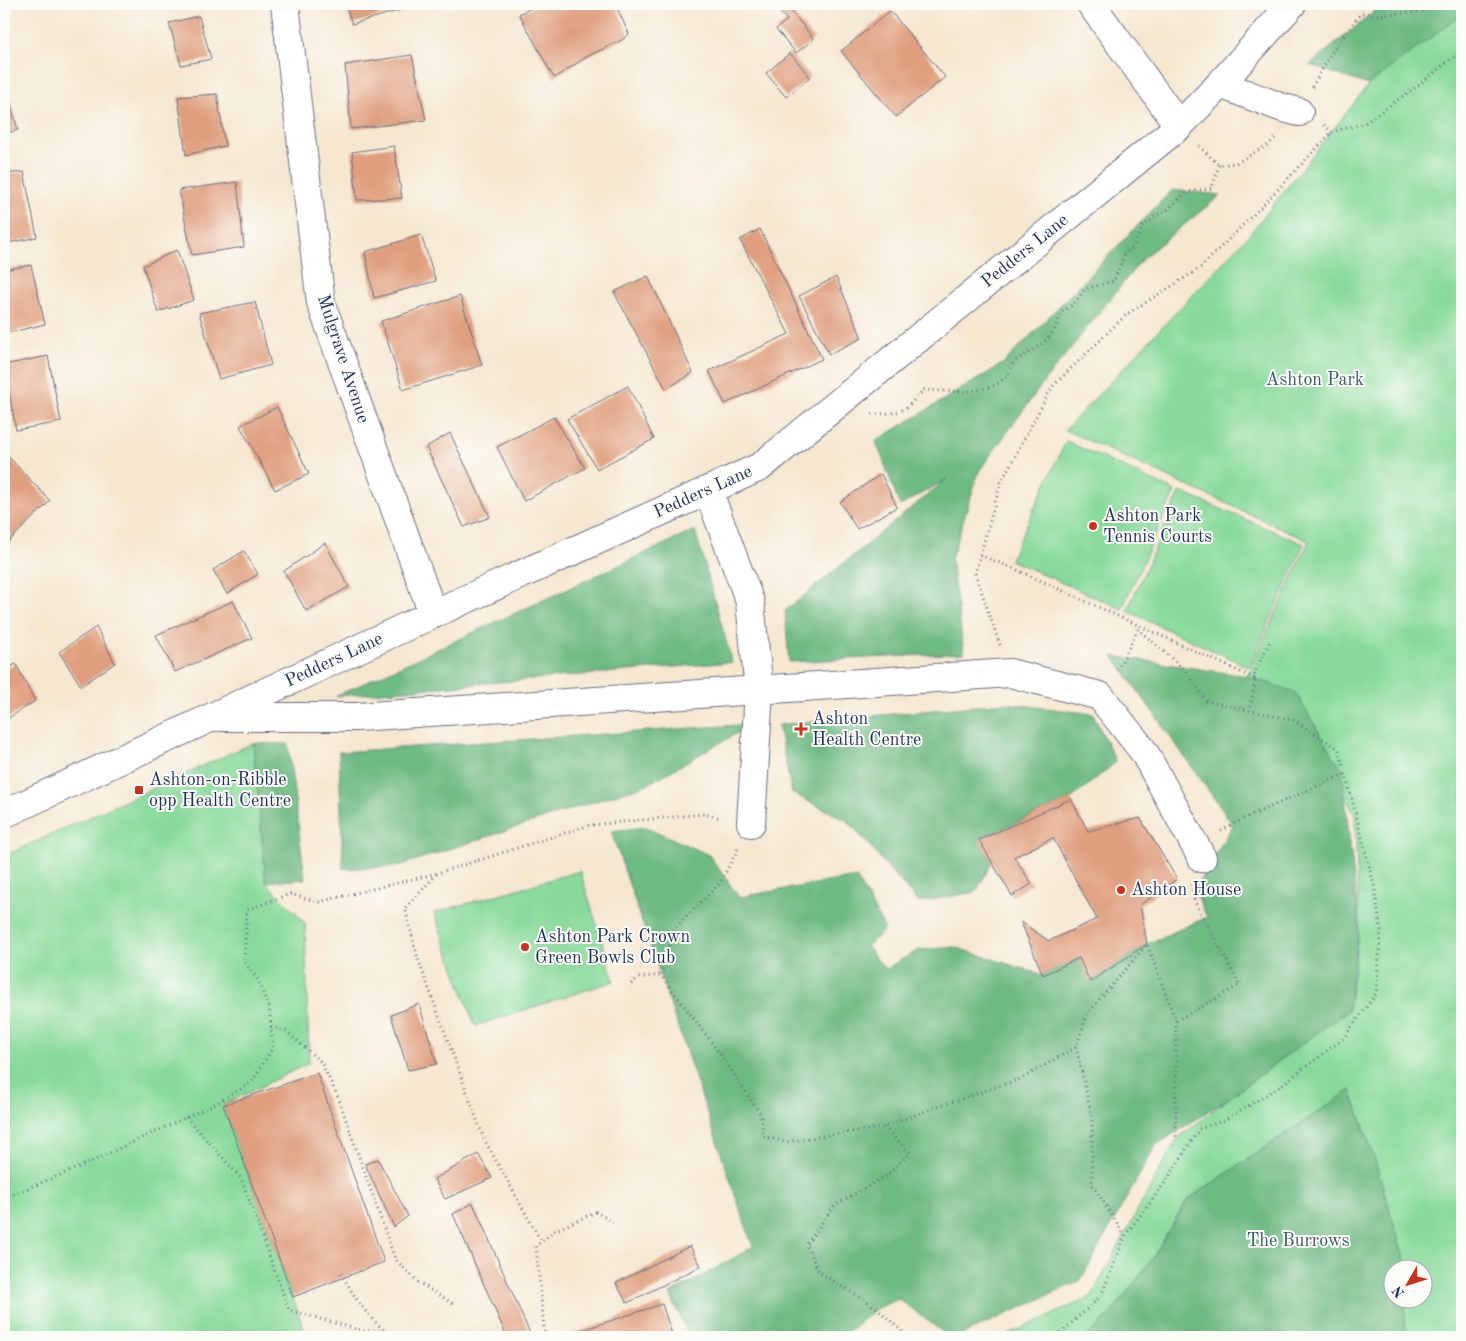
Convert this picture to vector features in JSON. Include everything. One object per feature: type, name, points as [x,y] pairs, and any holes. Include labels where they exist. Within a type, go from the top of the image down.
[{"type":"street","name":"Mulgrave Avenue","points":[[285,4],[321,302],[433,614]]},
{"type":"street","points":[[1091,4],[1179,126]]},
{"type":"street","name":"Pedders Lane","points":[[4,814],[433,614],[760,467],[1179,126],[1220,84],[1292,4]]},
{"type":"street","points":[[1220,84],[1280,108],[1299,112]]},
{"type":"street","points":[[708,490],[750,602],[759,691],[751,823]]},
{"type":"street","points":[[213,717],[357,717],[1010,674],[1100,696],[1144,752],[1198,852]]},
{"type":"path","points":[[1299,112],[1332,52],[1361,13],[1381,15],[1422,10],[1427,4]]},
{"type":"path","points":[[1010,674],[975,573],[1001,482],[1052,387],[1127,314],[1199,269],[1267,202],[1332,132]]},
{"type":"path","points":[[865,414],[886,414],[906,408],[924,390],[972,392],[987,388],[1004,379],[1011,370],[1013,363],[1053,334],[1058,326],[1061,312],[1074,304],[1085,289],[1114,281],[1124,254],[1133,247],[1143,226],[1167,210],[1187,192],[1212,188],[1219,165]]},
{"type":"path","points":[[980,555],[1254,678]]},
{"type":"path","points":[[1051,1337],[1063,1331],[1101,1296],[1125,1236],[1167,1180],[1199,1129],[1225,1120],[1271,1092],[1343,1039],[1376,994],[1381,930],[1374,885],[1339,749],[1292,720],[1206,701],[1187,672],[1138,630],[1136,624]]},
{"type":"path","points":[[1100,696],[1111,684],[1138,630]]},
{"type":"path","points":[[1249,710],[1256,679],[1254,678],[1255,672],[1270,640]]},
{"type":"path","points":[[1176,1021],[1240,986],[1193,898],[1197,897],[1185,876],[1198,852],[1245,818],[1345,774]]},
{"type":"path","points":[[4,1198],[75,1169],[217,1103],[252,1082],[273,1047],[269,1007],[257,978],[244,962],[247,910],[290,894],[319,902],[438,873],[590,825],[704,814],[751,823],[720,883],[674,929],[661,974]]},
{"type":"path","points":[[438,873],[405,908],[418,959],[484,1139],[541,1241]]},
{"type":"path","points":[[1125,1236],[1092,1184],[1092,1118],[1076,1047],[1087,1014],[1147,944],[1176,1021],[1176,1140]]},
{"type":"path","points":[[632,984],[638,978],[661,974]]},
{"type":"path","points":[[661,974],[721,1055],[760,1115],[763,1136],[785,1142],[884,1127],[1023,1078],[1076,1047]]},
{"type":"path","points":[[271,1027],[286,1031],[321,1062],[338,1097],[395,1259],[418,1282],[455,1305]]},
{"type":"path","points":[[186,1117],[241,1178],[289,1310],[363,1331],[384,1331]]},
{"type":"path","points":[[884,1127],[910,1153],[886,1176],[835,1205],[806,1246],[819,1272],[877,1308],[908,1337]]},
{"type":"path","points":[[544,1337],[536,1246],[554,1231],[596,1212],[616,1224]]},
{"type":"path","points":[[341,1273],[354,1297],[384,1331],[394,1337]]},
{"type":"path","points":[[470,1332],[472,1337]]},
{"type":"green space","points":[[1383,4],[1462,4],[1462,14],[1368,85],[1310,65]]},
{"type":"green space","name":"Ashton Park","points":[[1433,4],[1462,4],[1462,1337],[1406,1337],[1405,1308],[1434,1308],[1434,1258],[1404,1258],[1373,1154],[1351,1090],[1187,1200],[1151,1261],[1108,1317],[1086,1337],[1003,1337],[1091,1297],[1176,1140],[1229,1098],[1348,1010],[1359,926],[1355,816],[1295,692],[1247,676],[1309,541],[1065,430],[1249,235]]},
{"type":"green space","points":[[1172,190],[1221,195],[1143,258],[1046,379],[979,471],[951,559],[964,653],[789,662],[785,611],[947,479],[900,506],[876,441],[1004,363]]},
{"type":"green space","name":"Ashton Park Tennis Courts","points":[[1066,441],[1175,491],[1122,609],[1010,560]]},
{"type":"green space","points":[[1180,492],[1304,544],[1249,667],[1127,611]]},
{"type":"green space","points":[[695,530],[732,662],[336,696]]},
{"type":"green space","points":[[1113,656],[1247,676],[1295,692],[1342,770],[1359,926],[1348,1010],[1229,1098],[1156,1145],[1080,1281],[956,1337],[949,1337],[899,1299],[877,1308],[841,1337],[689,1337],[670,1294],[753,1247],[611,831],[646,827],[709,855],[739,897],[856,877],[885,929],[867,947],[885,969],[919,950],[954,947],[1043,975],[1079,958],[1090,982],[1147,944],[1207,917],[1194,890],[1233,825]]},
{"type":"green space","points":[[1005,703],[1093,714],[1116,762],[1071,799],[979,839],[992,862],[976,892],[918,902],[848,821],[792,793],[778,725]]},
{"type":"green space","points":[[753,724],[648,784],[398,866],[343,869],[339,752]]},
{"type":"green space","points":[[253,743],[266,882],[305,923],[309,1063],[223,1105],[307,1337],[4,1337],[4,856]]},
{"type":"green space","points":[[253,743],[288,744],[305,879],[266,882]]},
{"type":"green space","name":"Ashton Park Crown Green Bowls Club","points":[[580,871],[614,981],[475,1026],[434,913]]},
{"type":"green space","name":"The Burrows","points":[[1351,1090],[1373,1154],[1404,1258],[1384,1258],[1384,1308],[1405,1308],[1406,1337],[1086,1337],[1108,1317],[1151,1261],[1187,1200]]},
{"type":"building","points":[[345,4],[422,4],[352,24]]},
{"type":"building","points":[[540,4],[615,4],[629,34],[622,40],[588,56],[554,78],[519,14]]},
{"type":"building","points":[[773,4],[800,4],[791,11],[814,39],[796,53],[776,29],[787,20]]},
{"type":"building","points":[[890,11],[945,77],[896,117],[841,51]]},
{"type":"building","points":[[199,16],[211,59],[181,65],[169,23]]},
{"type":"building","points":[[790,53],[810,77],[786,97],[766,73]]},
{"type":"building","points":[[412,55],[426,120],[351,129],[345,65]]},
{"type":"building","points":[[4,78],[18,130],[4,134]]},
{"type":"building","points":[[217,94],[225,146],[186,155],[178,97]]},
{"type":"building","points":[[394,146],[402,198],[357,200],[352,152]]},
{"type":"building","points":[[24,172],[37,237],[4,244],[4,174]]},
{"type":"building","points":[[237,182],[244,247],[192,255],[179,190]]},
{"type":"building","points":[[760,229],[822,359],[725,404],[709,371],[789,334],[740,240]]},
{"type":"building","points":[[421,235],[436,281],[374,298],[365,252]]},
{"type":"building","points":[[177,250],[194,300],[158,312],[143,266]]},
{"type":"building","points":[[31,265],[45,324],[4,334],[4,270]]},
{"type":"building","points":[[648,276],[693,373],[666,389],[614,292]]},
{"type":"building","points":[[836,277],[862,338],[829,354],[799,296]]},
{"type":"building","points":[[460,296],[482,365],[403,390],[381,321]]},
{"type":"building","points":[[255,302],[271,365],[219,379],[199,313]]},
{"type":"building","points":[[48,356],[61,422],[16,430],[4,365]]},
{"type":"building","points":[[628,386],[654,439],[597,469],[567,419]]},
{"type":"building","points":[[277,407],[309,474],[275,490],[240,426]]},
{"type":"building","points":[[554,417],[585,468],[524,501],[497,447]]},
{"type":"building","points":[[450,433],[490,517],[464,527],[426,447]]},
{"type":"building","points":[[7,455],[50,501],[8,542],[4,537],[4,458]]},
{"type":"building","points":[[881,474],[897,507],[857,529],[840,502]]},
{"type":"building","points":[[325,543],[349,587],[306,611],[284,571]]},
{"type":"building","points":[[244,551],[258,574],[227,594],[213,570]]},
{"type":"building","points":[[233,601],[252,638],[175,672],[156,635]]},
{"type":"building","points":[[96,627],[115,663],[81,686],[59,652]]},
{"type":"building","points":[[16,664],[35,701],[4,721],[4,670]]},
{"type":"building","name":"Ashton House","points":[[1071,799],[1088,831],[1140,818],[1177,879],[1140,905],[1147,944],[1090,982],[1079,958],[1043,975],[1021,922],[1049,941],[1097,919],[1053,838],[1014,857],[1032,884],[1012,896],[979,840]]},
{"type":"building","points":[[419,1004],[437,1064],[408,1070],[391,1015]]},
{"type":"building","points":[[317,1073],[384,1262],[293,1297],[223,1105]]},
{"type":"building","points":[[478,1154],[492,1178],[445,1199],[434,1179]]},
{"type":"building","points":[[378,1159],[408,1216],[394,1227],[365,1164]]},
{"type":"building","points":[[473,1203],[531,1336],[529,1337],[507,1337],[453,1214]]},
{"type":"building","points":[[690,1246],[701,1266],[627,1303],[616,1283]]},
{"type":"building","points":[[662,1304],[673,1337],[571,1337],[570,1334]]},
{"type":"place","name":"Ashton Park Tennis Courts","points":[[1093,526]]},
{"type":"place","name":"Ashton Health Centre","points":[[801,729]]},
{"type":"place","name":"Ashton-on-Ribble opp Health Centre","points":[[139,790]]},
{"type":"place","name":"Ashton House","points":[[1121,890]]},
{"type":"place","name":"Ashton Park Crown Green Bowls Club","points":[[525,947]]}]
